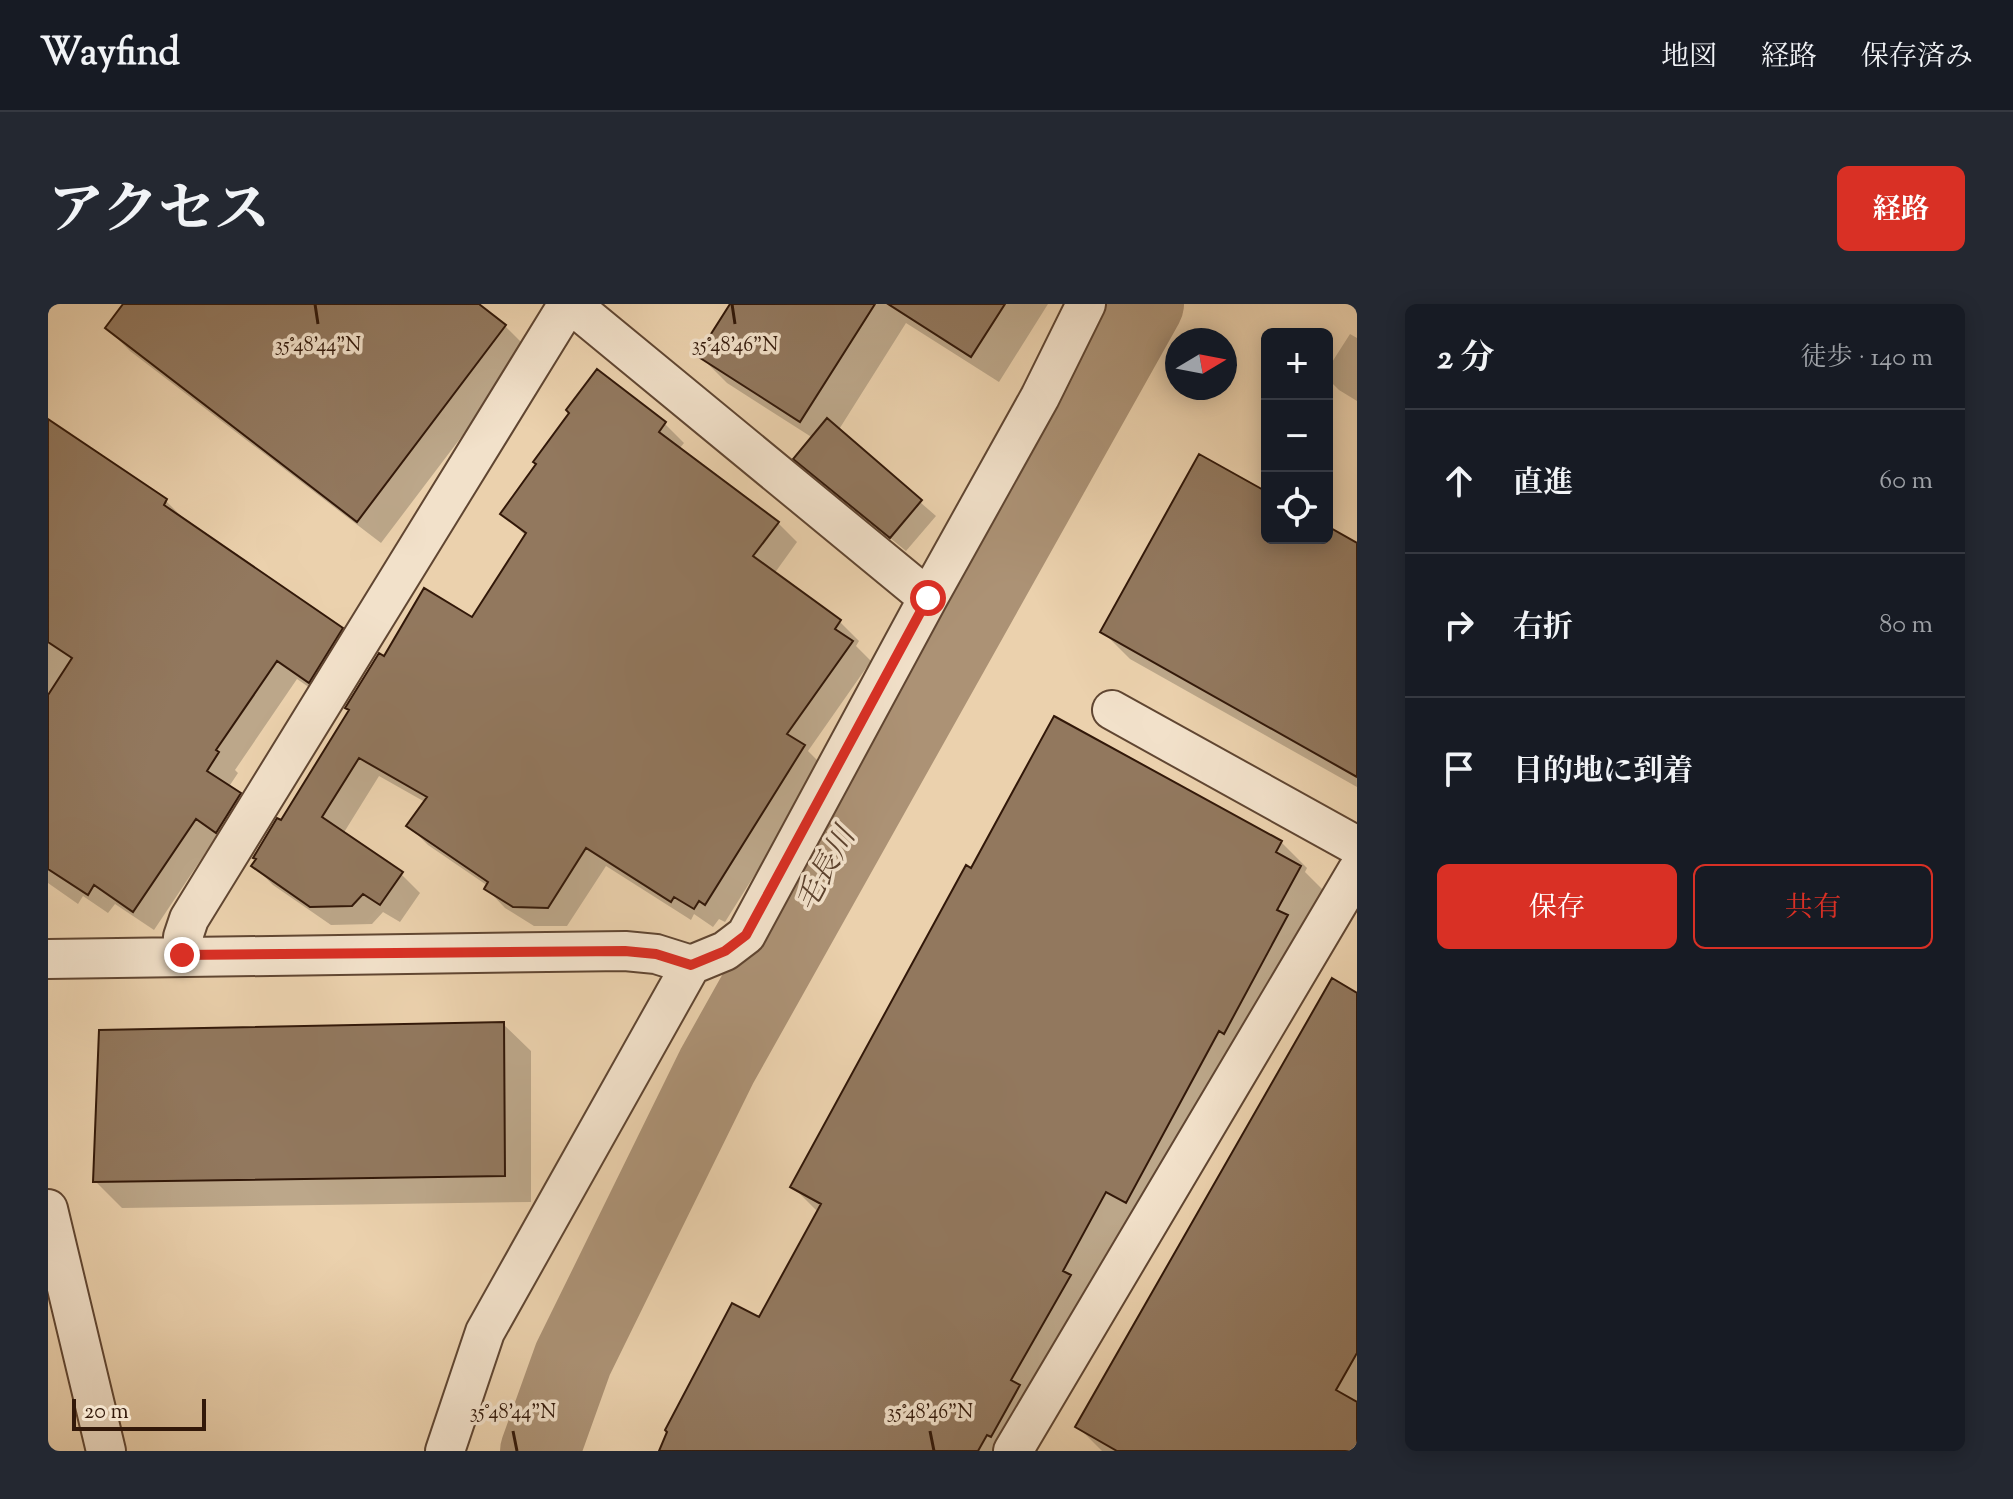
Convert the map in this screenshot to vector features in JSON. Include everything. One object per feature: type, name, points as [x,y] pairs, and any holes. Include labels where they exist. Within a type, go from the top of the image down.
[{"type":"street","points":[[182,955],[183,937],[189,919],[570,304],[928,598]]},
{"type":"street","points":[[445,1451],[485,1332],[691,965],[725,951],[746,935],[1040,397],[1086,304]]},
{"type":"street","points":[[1112,710],[1357,846]]},
{"type":"street","points":[[1013,1451],[1357,871]]},
{"type":"street","points":[[48,959],[625,951],[656,954],[691,965]]},
{"type":"street","points":[[48,1209],[106,1451]]},
{"type":"building","points":[[123,304],[479,304],[506,325],[357,522],[105,328]]},
{"type":"building","points":[[730,304],[875,304],[800,422],[697,356]]},
{"type":"building","points":[[888,304],[1005,304],[971,357]]},
{"type":"building","points":[[597,369],[666,422],[659,432],[779,522],[753,556],[841,620],[835,629],[853,641],[787,734],[805,745],[705,905],[699,901],[694,909],[674,897],[671,902],[586,848],[548,908],[513,907],[484,889],[488,882],[406,826],[427,797],[359,758],[322,817],[403,872],[380,905],[363,894],[352,906],[310,907],[251,866],[256,859],[253,858],[277,818],[281,820],[349,710],[345,708],[379,653],[384,656],[424,588],[472,617],[526,533],[500,514],[569,413],[566,410]]},
{"type":"building","points":[[827,418],[922,500],[890,538],[793,459]]},
{"type":"building","points":[[48,419],[167,499],[164,505],[343,628],[309,683],[277,661],[216,750],[219,752],[207,771],[241,793],[216,833],[196,819],[133,912],[94,885],[88,895],[48,869],[48,695],[72,658],[48,642]]},
{"type":"building","points":[[1199,454],[1261,489],[1261,544],[1333,544],[1333,529],[1357,543],[1357,777],[1100,632]]},
{"type":"building","points":[[1054,716],[1282,841],[1276,852],[1301,866],[1277,910],[1288,915],[1224,1034],[1219,1031],[1126,1203],[1106,1192],[1063,1271],[1071,1275],[1011,1380],[1020,1385],[991,1437],[987,1435],[978,1451],[659,1451],[667,1432],[665,1430],[732,1303],[759,1317],[821,1204],[790,1187],[966,865],[971,868]]},
{"type":"building","points":[[1332,978],[1357,993],[1357,1353],[1336,1390],[1357,1402],[1357,1451],[1117,1451],[1075,1427]]},
{"type":"building","points":[[504,1022],[505,1176],[93,1182],[99,1030]]},
{"type":"waterway","name":"毛長川","points":[[540,1451],[573,1359],[717,1066],[1144,304]]},
{"type":"route","points":[[182,955],[625,951],[656,954],[691,965],[725,951],[746,935],[928,598]]}]
